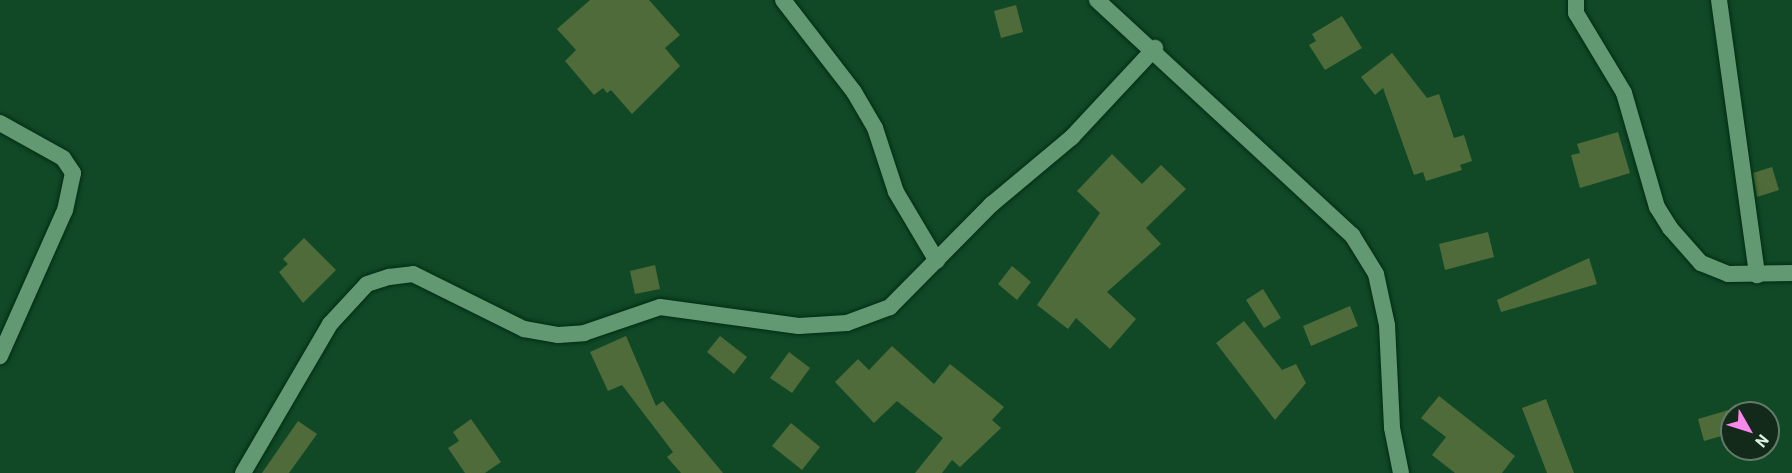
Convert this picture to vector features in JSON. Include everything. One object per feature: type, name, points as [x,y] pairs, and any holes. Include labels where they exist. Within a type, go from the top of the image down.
[{"type":"street","points":[[783,0],[854,92],[875,128],[896,192],[937,261]]},
{"type":"street","points":[[1098,0],[1155,48],[1248,145],[1352,235],[1376,274],[1387,325],[1392,428],[1401,473]]},
{"type":"street","points":[[1576,0],[1576,13],[1624,93],[1657,207],[1670,228],[1701,262],[1728,274],[1792,273]]},
{"type":"street","points":[[1719,0],[1757,275]]},
{"type":"street","points":[[243,473],[330,324],[367,284],[413,274],[524,329],[558,335],[584,333],[660,307],[799,326],[847,323],[890,307],[992,204],[1072,137],[1155,48]]},
{"type":"street","points":[[0,123],[63,158],[73,173],[65,210],[0,356]]},
{"type":"building","points":[[590,0],[649,0],[680,35],[665,48],[680,66],[632,114],[611,90],[607,93],[603,88],[594,95],[565,61],[576,50],[557,29]]},
{"type":"building","points":[[1016,5],[1023,32],[1001,38],[994,11]]},
{"type":"building","points":[[1342,16],[1362,48],[1325,70],[1309,45],[1316,41],[1312,34]]},
{"type":"building","points":[[1392,53],[1427,98],[1439,94],[1454,138],[1464,135],[1472,161],[1460,165],[1462,170],[1426,181],[1423,172],[1414,175],[1383,88],[1375,95],[1361,77]]},
{"type":"building","points":[[1618,132],[1630,173],[1580,188],[1571,155],[1580,153],[1577,144]]},
{"type":"building","points":[[1112,154],[1142,184],[1161,165],[1186,189],[1146,228],[1161,244],[1107,292],[1136,319],[1110,349],[1076,318],[1068,329],[1037,305],[1100,213],[1077,191]]},
{"type":"building","points":[[1772,167],[1779,190],[1757,197],[1753,173]]},
{"type":"building","points":[[1488,232],[1494,257],[1445,270],[1439,244]]},
{"type":"building","points":[[304,238],[336,270],[303,303],[279,272],[288,264],[283,259]]},
{"type":"building","points":[[1589,258],[1597,284],[1501,312],[1497,300]]},
{"type":"building","points":[[655,265],[660,289],[635,294],[630,271]]},
{"type":"building","points":[[1012,266],[1031,282],[1017,300],[998,284]]},
{"type":"building","points":[[1263,289],[1281,318],[1264,328],[1246,300]]},
{"type":"building","points":[[1350,306],[1358,326],[1311,346],[1303,326]]},
{"type":"building","points":[[1244,321],[1282,370],[1296,364],[1306,383],[1275,420],[1216,343]]},
{"type":"building","points":[[626,336],[656,406],[663,401],[723,473],[681,473],[667,457],[673,452],[622,385],[608,391],[590,352]]},
{"type":"building","points":[[720,336],[747,357],[734,374],[707,352]]},
{"type":"building","points":[[892,346],[934,384],[950,364],[1004,407],[992,420],[1001,428],[960,467],[952,460],[942,473],[915,473],[943,438],[897,401],[874,423],[835,382],[858,359],[869,370]]},
{"type":"building","points":[[789,352],[810,368],[792,393],[770,378]]},
{"type":"building","points":[[1439,396],[1515,456],[1502,473],[1455,473],[1432,455],[1446,437],[1421,418]]},
{"type":"building","points":[[1546,399],[1574,473],[1547,473],[1522,408]]},
{"type":"building","points":[[1720,413],[1720,436],[1704,441],[1698,419]]},
{"type":"building","points":[[471,419],[501,462],[485,473],[465,473],[448,448],[459,441],[453,432]]},
{"type":"building","points":[[298,421],[317,434],[289,473],[262,473]]},
{"type":"building","points":[[791,423],[820,447],[802,470],[772,446]]}]
